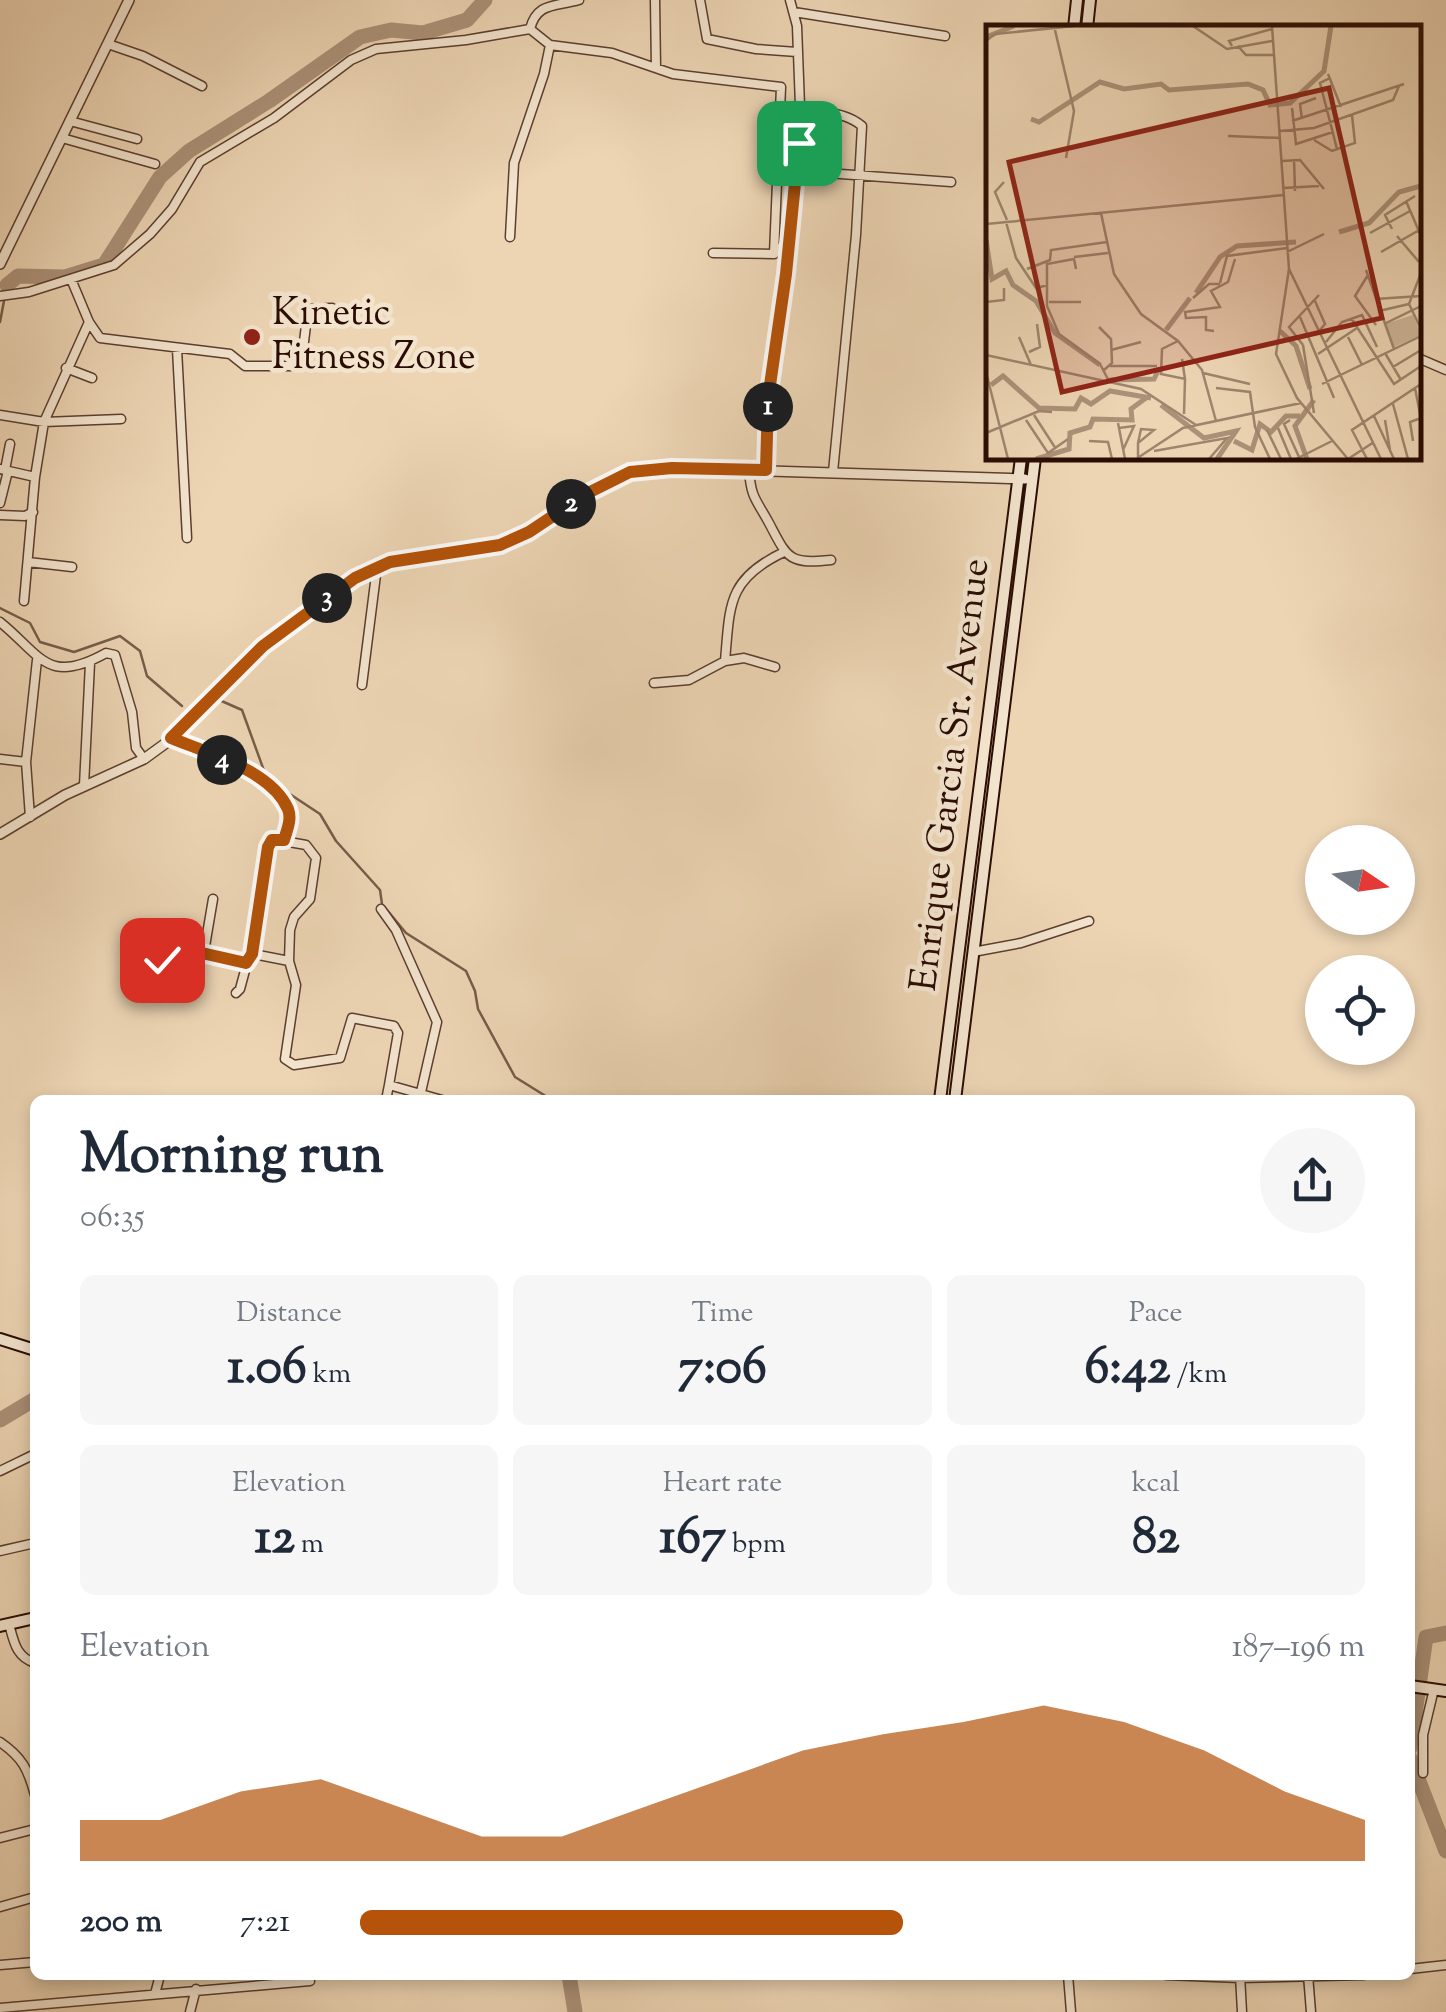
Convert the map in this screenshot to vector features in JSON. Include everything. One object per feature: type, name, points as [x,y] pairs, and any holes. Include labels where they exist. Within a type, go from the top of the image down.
[{"type":"main road","points":[[1074,25],[1077,0]]},
{"type":"main road","points":[[1087,25],[1090,0]]},
{"type":"main road","name":"Enrique Garcia Sr. Avenue","points":[[941,1095],[1021,460]]},
{"type":"main road","name":"Enrique Garcia Sr. Avenue","points":[[956,1095],[1035,460]]},
{"type":"main road","points":[[953,1010],[966,1010]]},
{"type":"main road","points":[[0,1339],[30,1348]]},
{"type":"main road","points":[[4,1625],[30,1619]]},
{"type":"street","points":[[0,264],[129,0]]},
{"type":"street","points":[[530,29],[540,9],[579,0]]},
{"type":"street","points":[[655,0],[656,68]]},
{"type":"street","points":[[700,0],[706,39],[797,52]]},
{"type":"street","points":[[766,470],[768,399],[798,165],[800,106],[790,0]]},
{"type":"street","points":[[794,12],[946,36]]},
{"type":"street","points":[[0,296],[13,296],[114,265],[172,209],[200,162],[274,118],[351,60],[376,49],[530,29],[550,45],[612,53],[680,74],[779,84],[784,95],[774,254]]},
{"type":"street","points":[[108,44],[143,56],[202,86]]},
{"type":"street","points":[[510,237],[514,163],[550,45]]},
{"type":"street","points":[[800,106],[820,114],[850,116],[862,126],[833,472]]},
{"type":"street","points":[[70,121],[137,139]]},
{"type":"street","points":[[62,138],[156,164]]},
{"type":"street","points":[[778,158],[827,173],[951,182]]},
{"type":"street","points":[[714,253],[774,254],[789,239]]},
{"type":"street","points":[[71,279],[96,335],[106,340],[230,354],[245,366],[301,366],[308,309],[332,308]]},
{"type":"street","points":[[24,600],[44,422],[89,322]]},
{"type":"street","points":[[177,349],[187,538]]},
{"type":"street","points":[[1421,359],[1446,370]]},
{"type":"street","points":[[66,368],[92,378]]},
{"type":"street","points":[[0,415],[44,422],[120,419]]},
{"type":"street","points":[[0,503],[10,444]]},
{"type":"street","points":[[0,834],[84,786],[144,759],[171,738],[263,646],[355,578],[423,556],[500,545],[630,472],[672,468],[1032,479]]},
{"type":"street","points":[[4,470],[35,477]]},
{"type":"street","points":[[748,470],[751,496],[784,552],[810,562],[831,560]]},
{"type":"street","points":[[0,514],[26,516],[33,512]]},
{"type":"street","points":[[725,661],[730,602],[742,582],[765,561],[784,552]]},
{"type":"street","points":[[28,562],[72,567]]},
{"type":"street","points":[[362,685],[378,568]]},
{"type":"street","points":[[0,622],[37,660],[59,666],[90,663],[106,653],[114,655],[132,712],[136,748],[144,759]]},
{"type":"street","points":[[654,683],[689,680],[725,661],[744,658],[775,667]]},
{"type":"street","points":[[30,817],[26,762],[37,660]]},
{"type":"street","points":[[84,786],[90,663]]},
{"type":"street","points":[[171,738],[256,774],[289,810],[284,840]]},
{"type":"street","points":[[0,758],[26,762]]},
{"type":"street","points":[[236,993],[250,959],[268,847],[272,840],[306,845],[316,858],[310,899],[294,917],[290,930],[289,961],[296,985],[286,1059],[294,1065],[340,1058],[352,1018],[394,1026],[398,1034],[387,1095]]},
{"type":"street","points":[[204,952],[213,900]]},
{"type":"street","points":[[381,909],[396,930],[437,1022],[425,1095],[389,1085]]},
{"type":"street","points":[[973,952],[1021,943],[1088,921]]},
{"type":"street","points":[[152,991],[171,946],[289,961]]},
{"type":"street","points":[[0,1471],[30,1456]]},
{"type":"street","points":[[0,1551],[30,1544]]},
{"type":"street","points":[[4,1625],[16,1649],[30,1661]]},
{"type":"street","points":[[1423,1773],[1423,1734],[1436,1689]]},
{"type":"street","points":[[0,1742],[17,1754],[30,1776]]},
{"type":"street","points":[[0,1838],[30,1830]]},
{"type":"street","points":[[0,1907],[30,1898]]},
{"type":"street","points":[[0,1964],[30,1962]]},
{"type":"street","points":[[1415,1969],[1446,1965]]},
{"type":"street","points":[[155,1994],[159,1980]]},
{"type":"street","points":[[0,2008],[41,2008],[277,1980],[310,1980]]},
{"type":"street","points":[[1068,1980],[1071,2012]]},
{"type":"street","points":[[1240,1980],[1242,2012]]},
{"type":"street","points":[[1308,1980],[1311,2012]]},
{"type":"street","points":[[190,2012],[196,1989]]},
{"type":"street","points":[[120,2012],[121,1997]]},
{"type":"waterway","points":[[7,285],[18,276],[65,277],[104,265],[160,177],[189,151],[360,37],[391,30],[423,33],[467,20],[485,0]]},
{"type":"waterway","points":[[0,322],[7,285]]},
{"type":"waterway","points":[[0,608],[30,623],[40,642],[74,652],[120,636],[140,651],[147,676],[182,706]]},
{"type":"waterway","points":[[217,699],[242,710],[267,779],[320,814],[336,841],[380,890],[382,904]]},
{"type":"waterway","points":[[387,910],[406,933],[466,971],[478,1009],[515,1077],[544,1095]]},
{"type":"waterway","points":[[0,1420],[30,1402]]},
{"type":"waterway","points":[[1415,1713],[1426,1637],[1446,1633]]},
{"type":"waterway","points":[[1415,1771],[1446,1851]]},
{"type":"waterway","points":[[570,1980],[575,2012]]},
{"type":"place","name":"Kinetic Fitness Zone","points":[[252,337]]},
{"type":"route","points":[[162,960],[166,949],[177,945],[246,963],[251,958],[269,842],[284,840],[289,810],[256,774],[171,738],[263,646],[355,578],[390,562],[500,545],[630,472],[672,468],[766,470],[768,399],[799,143]]}]
